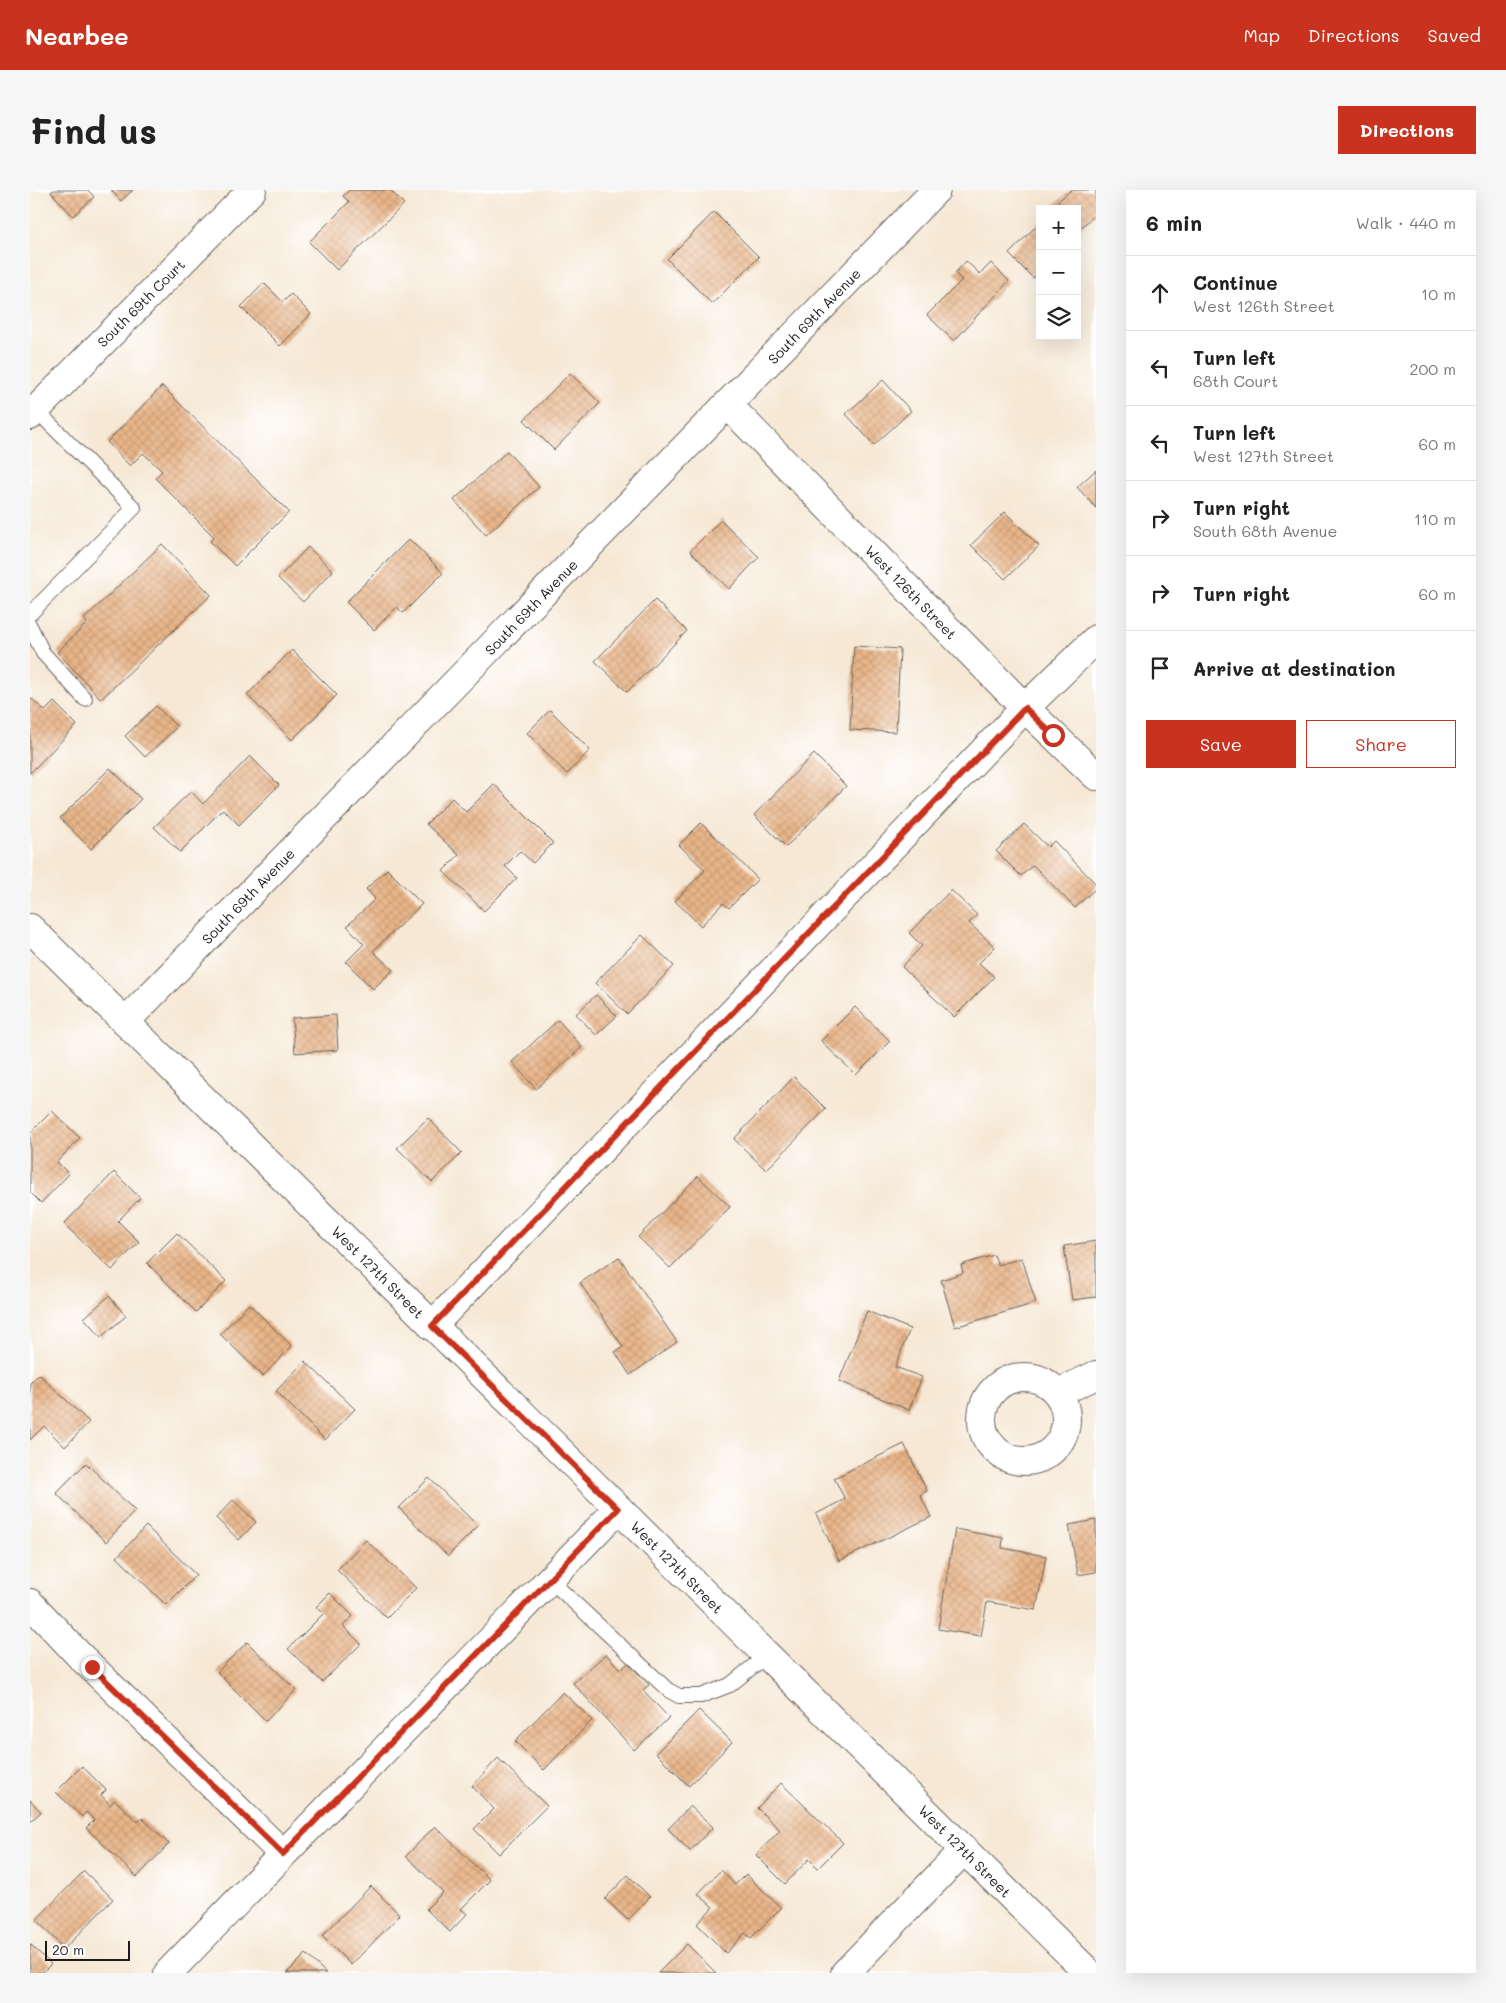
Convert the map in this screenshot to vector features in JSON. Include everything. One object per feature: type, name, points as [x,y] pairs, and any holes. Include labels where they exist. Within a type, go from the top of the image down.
[{"type":"street","name":"South 69th Court","points":[[33,413],[252,190]]},
{"type":"street","name":"South 69th Avenue","points":[[125,1022],[936,190]]},
{"type":"street","name":"West 126th Street","points":[[728,405],[1025,708],[1096,776]]},
{"type":"street","points":[[432,1326],[1025,708],[1096,639]]},
{"type":"street","name":"West 127th Street","points":[[30,928],[1090,1973]]},
{"type":"street","points":[[1058,1393],[1096,1375]]},
{"type":"street","points":[[168,1973],[618,1509]]},
{"type":"street","points":[[30,1603],[78,1654],[283,1854]]},
{"type":"street","points":[[845,1973],[964,1850]]},
{"type":"lane","points":[[30,614],[134,508],[33,413]]},
{"type":"lane","points":[[30,626],[43,653],[85,700]]},
{"type":"lane","points":[[550,1580],[668,1690],[679,1696],[700,1696],[730,1686],[767,1655]]},
{"type":"building","points":[[53,190],[88,190],[94,197],[73,216],[51,192]]},
{"type":"building","points":[[111,190],[133,190],[121,201]]},
{"type":"building","points":[[350,190],[390,190],[404,204],[337,270],[309,242],[349,202],[343,196]]},
{"type":"building","points":[[1071,190],[1096,190],[1096,214],[1081,227],[1081,205],[1054,205]]},
{"type":"building","points":[[714,212],[759,257],[712,304],[667,259]]},
{"type":"building","points":[[1036,226],[1036,275],[1033,278],[1009,254]]},
{"type":"building","points":[[966,261],[980,274],[991,263],[1009,281],[954,341],[927,315],[962,280],[955,273]]},
{"type":"building","points":[[264,283],[283,302],[291,294],[311,314],[280,346],[241,307]]},
{"type":"building","points":[[570,373],[600,403],[554,450],[524,420]]},
{"type":"building","points":[[883,380],[911,411],[874,445],[846,414]]},
{"type":"building","points":[[162,386],[289,512],[235,566],[210,541],[214,537],[155,478],[162,471],[143,453],[130,466],[107,442]]},
{"type":"building","points":[[507,451],[539,487],[486,535],[454,500]]},
{"type":"building","points":[[1096,470],[1096,508],[1077,487]]},
{"type":"building","points":[[1005,512],[1039,546],[1005,579],[971,545]]},
{"type":"building","points":[[721,520],[759,557],[729,589],[690,551]]},
{"type":"building","points":[[409,539],[443,573],[403,613],[397,607],[374,630],[346,602]]},
{"type":"building","points":[[162,544],[211,595],[101,699],[57,652],[87,623],[84,619]]},
{"type":"building","points":[[308,547],[333,571],[303,602],[278,578]]},
{"type":"building","points":[[655,600],[687,631],[627,692],[595,661]]},
{"type":"building","points":[[854,646],[900,649],[896,732],[850,730]]},
{"type":"building","points":[[292,650],[337,695],[292,740],[247,695]]},
{"type":"building","points":[[30,697],[45,711],[54,702],[77,725],[30,773]]},
{"type":"building","points":[[156,706],[177,727],[145,757],[125,736]]},
{"type":"building","points":[[550,710],[590,750],[567,774],[527,733]]},
{"type":"building","points":[[814,754],[846,786],[786,847],[754,815]]},
{"type":"building","points":[[250,756],[279,785],[239,825],[223,809],[180,852],[154,827],[191,791],[203,804]]},
{"type":"building","points":[[110,768],[141,799],[91,849],[60,818]]},
{"type":"building","points":[[494,784],[553,843],[533,863],[520,851],[505,866],[517,878],[484,911],[443,871],[459,855],[426,824],[452,798],[466,812]]},
{"type":"building","points":[[701,823],[758,879],[729,908],[723,903],[701,926],[675,901],[705,870],[679,845]]},
{"type":"building","points":[[1024,824],[1048,847],[1054,841],[1096,884],[1096,888],[1075,908],[1033,865],[1021,876],[996,851]]},
{"type":"building","points":[[387,869],[422,904],[373,951],[393,970],[373,989],[346,962],[364,944],[347,926],[375,899],[366,889]]},
{"type":"building","points":[[951,890],[977,915],[969,923],[995,947],[979,963],[994,977],[954,1017],[902,967],[922,946],[909,933]]},
{"type":"building","points":[[642,935],[674,966],[627,1014],[595,983]]},
{"type":"building","points":[[596,995],[617,1016],[596,1035],[576,1014]]},
{"type":"building","points":[[855,1007],[890,1041],[856,1075],[821,1041]]},
{"type":"building","points":[[336,1015],[338,1050],[295,1053],[292,1018]]},
{"type":"building","points":[[558,1020],[582,1047],[536,1089],[512,1062]]},
{"type":"building","points":[[794,1077],[826,1109],[766,1170],[734,1139]]},
{"type":"building","points":[[52,1111],[80,1138],[57,1162],[69,1174],[41,1203],[30,1192],[30,1133]]},
{"type":"building","points":[[428,1118],[462,1153],[432,1182],[397,1148]]},
{"type":"building","points":[[114,1172],[140,1198],[118,1221],[139,1242],[112,1270],[64,1224]]},
{"type":"building","points":[[698,1176],[730,1207],[670,1268],[638,1237]]},
{"type":"building","points":[[177,1233],[226,1281],[196,1312],[147,1263]]},
{"type":"building","points":[[1096,1241],[1096,1297],[1072,1300],[1064,1246]]},
{"type":"building","points":[[994,1255],[998,1265],[1022,1258],[1036,1303],[955,1327],[941,1280],[963,1273],[961,1265]]},
{"type":"building","points":[[619,1257],[677,1342],[630,1375],[615,1352],[623,1347],[580,1283]]},
{"type":"building","points":[[109,1296],[126,1316],[101,1337],[84,1318]]},
{"type":"building","points":[[249,1304],[292,1346],[263,1376],[220,1334]]},
{"type":"building","points":[[867,1311],[910,1329],[895,1367],[922,1377],[909,1410],[839,1381]]},
{"type":"building","points":[[305,1361],[355,1409],[325,1440],[276,1391]]},
{"type":"building","points":[[39,1374],[89,1422],[65,1447],[44,1426],[30,1440],[30,1383]]},
{"type":"building","points":[[904,1444],[927,1491],[920,1495],[931,1517],[839,1561],[816,1514],[845,1499],[834,1478]]},
{"type":"building","points":[[86,1463],[135,1511],[106,1542],[56,1493]]},
{"type":"building","points":[[429,1478],[478,1526],[448,1556],[399,1508]]},
{"type":"building","points":[[233,1500],[256,1522],[239,1540],[216,1518]]},
{"type":"building","points":[[1096,1520],[1096,1572],[1078,1575],[1069,1525]]},
{"type":"building","points":[[146,1526],[196,1575],[166,1605],[117,1557]]},
{"type":"building","points":[[955,1529],[1003,1538],[1002,1548],[1046,1556],[1036,1610],[987,1602],[981,1636],[938,1629]]},
{"type":"building","points":[[366,1540],[416,1588],[387,1618],[337,1570]]},
{"type":"building","points":[[330,1593],[353,1616],[343,1626],[361,1644],[322,1682],[288,1649],[323,1614],[316,1607]]},
{"type":"building","points":[[247,1642],[296,1690],[266,1721],[217,1672]]},
{"type":"building","points":[[606,1654],[621,1670],[628,1663],[649,1685],[643,1690],[669,1718],[634,1750],[573,1683]]},
{"type":"building","points":[[563,1692],[592,1720],[544,1770],[515,1741]]},
{"type":"building","points":[[699,1710],[732,1742],[689,1786],[656,1753]]},
{"type":"building","points":[[498,1758],[547,1806],[499,1854],[474,1829],[494,1809],[472,1786]]},
{"type":"building","points":[[82,1766],[106,1790],[101,1795],[110,1805],[115,1800],[138,1822],[142,1818],[169,1844],[137,1877],[86,1828],[94,1820],[86,1812],[82,1817],[56,1792]]},
{"type":"building","points":[[781,1783],[843,1843],[818,1868],[809,1859],[785,1884],[756,1855],[780,1830],[757,1808]]},
{"type":"building","points":[[30,1800],[41,1812],[30,1822]]},
{"type":"building","points":[[690,1806],[713,1827],[690,1851],[668,1829]]},
{"type":"building","points":[[435,1826],[490,1880],[461,1909],[467,1914],[450,1932],[426,1909],[443,1892],[406,1856]]},
{"type":"building","points":[[721,1870],[735,1885],[746,1874],[781,1908],[751,1938],[745,1933],[726,1953],[697,1924],[713,1907],[698,1894]]},
{"type":"building","points":[[84,1871],[113,1899],[64,1949],[36,1920]]},
{"type":"building","points":[[628,1875],[650,1897],[628,1920],[605,1899]]},
{"type":"building","points":[[371,1886],[400,1915],[351,1965],[322,1936]]},
{"type":"building","points":[[30,1944],[51,1964],[42,1973],[30,1973]]},
{"type":"building","points":[[687,1944],[716,1973],[658,1973]]},
{"type":"building","points":[[306,1954],[326,1973],[287,1973]]},
{"type":"route","points":[[92,1667],[283,1854],[618,1509],[432,1326],[1025,708],[1053,735]]}]
